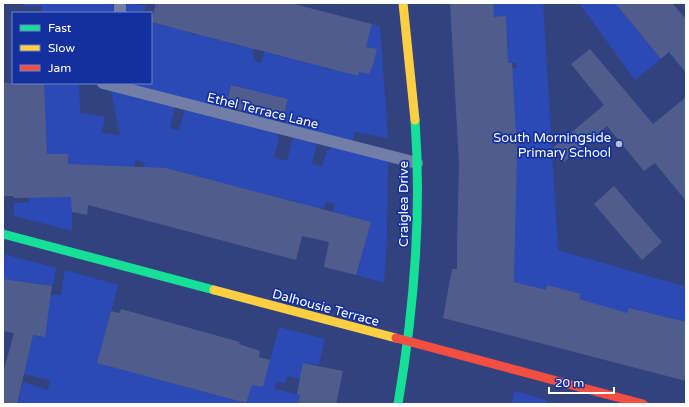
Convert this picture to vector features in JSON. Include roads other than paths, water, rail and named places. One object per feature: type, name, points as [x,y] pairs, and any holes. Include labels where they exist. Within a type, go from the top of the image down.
[{"type":"street","name":"Craiglea Drive","points":[[398,404],[407,342],[415,268],[417,163],[404,3]]},
{"type":"street","name":"Dalhousie Terrace","points":[[3,234],[643,404]]},
{"type":"lane","name":"Ethel Terrace Lane","points":[[108,84],[417,163]]},
{"type":"place","name":"South Morningside Primary School","points":[[619,144]]}]
